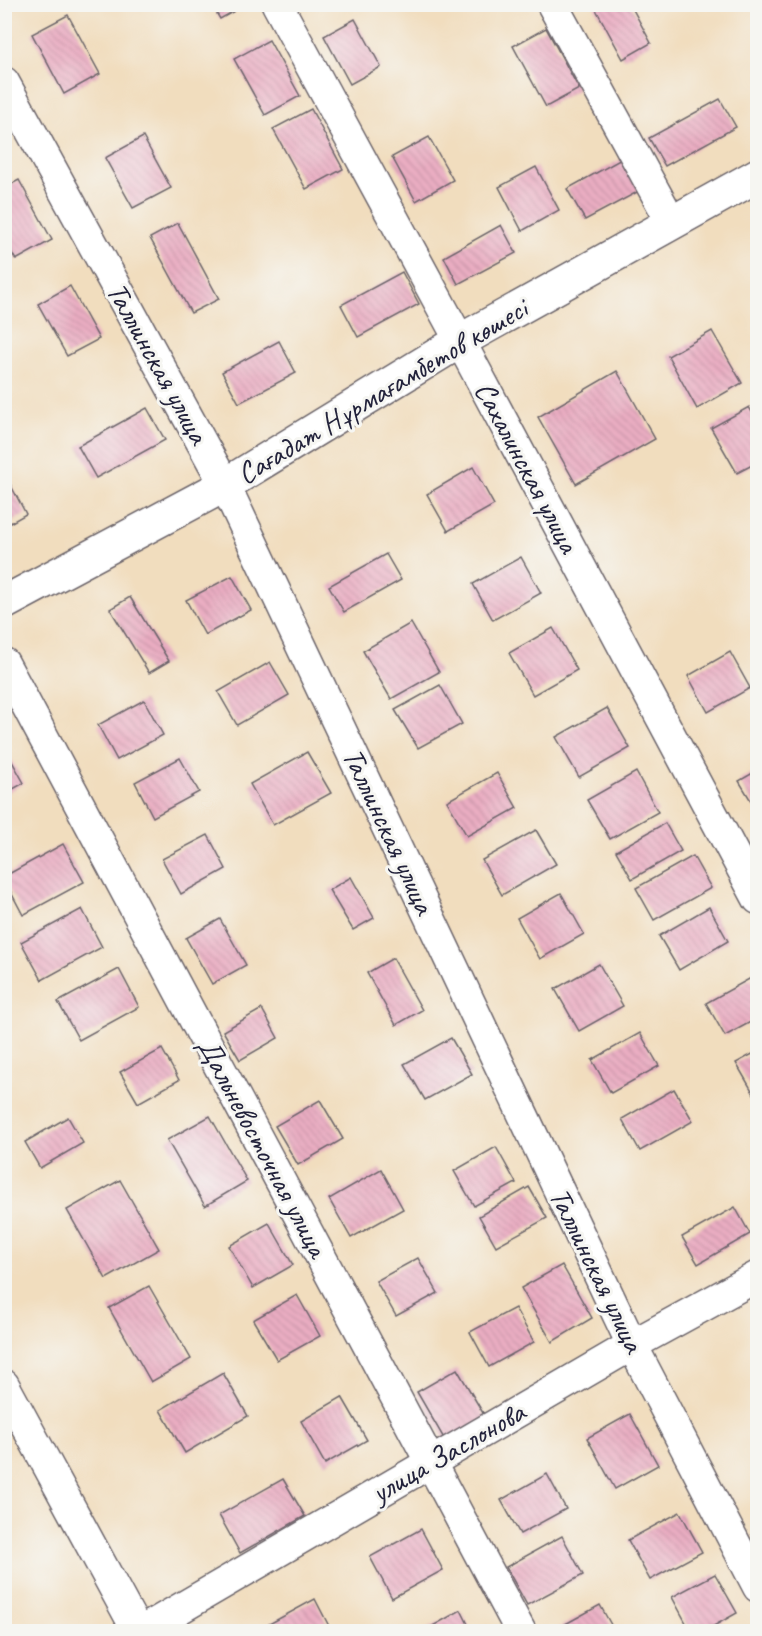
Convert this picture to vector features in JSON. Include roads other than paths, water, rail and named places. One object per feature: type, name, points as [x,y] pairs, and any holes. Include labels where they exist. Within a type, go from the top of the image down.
[{"type":"main road","name":"Сағадат Нұрмағамбетов көшесі","points":[[4,603],[225,485],[460,341],[758,175]]},
{"type":"street","name":"Сахалинская улица","points":[[277,4],[758,899]]},
{"type":"street","points":[[552,4],[672,223]]},
{"type":"street","name":"Таллинская улица","points":[[4,82],[225,485],[632,1345],[758,1587]]},
{"type":"street","name":"Дальневосточная улица","points":[[4,663],[521,1632]]},
{"type":"street","name":"улица Заслонова","points":[[139,1632],[632,1345],[758,1276]]},
{"type":"street","points":[[4,1385],[139,1632]]}]
